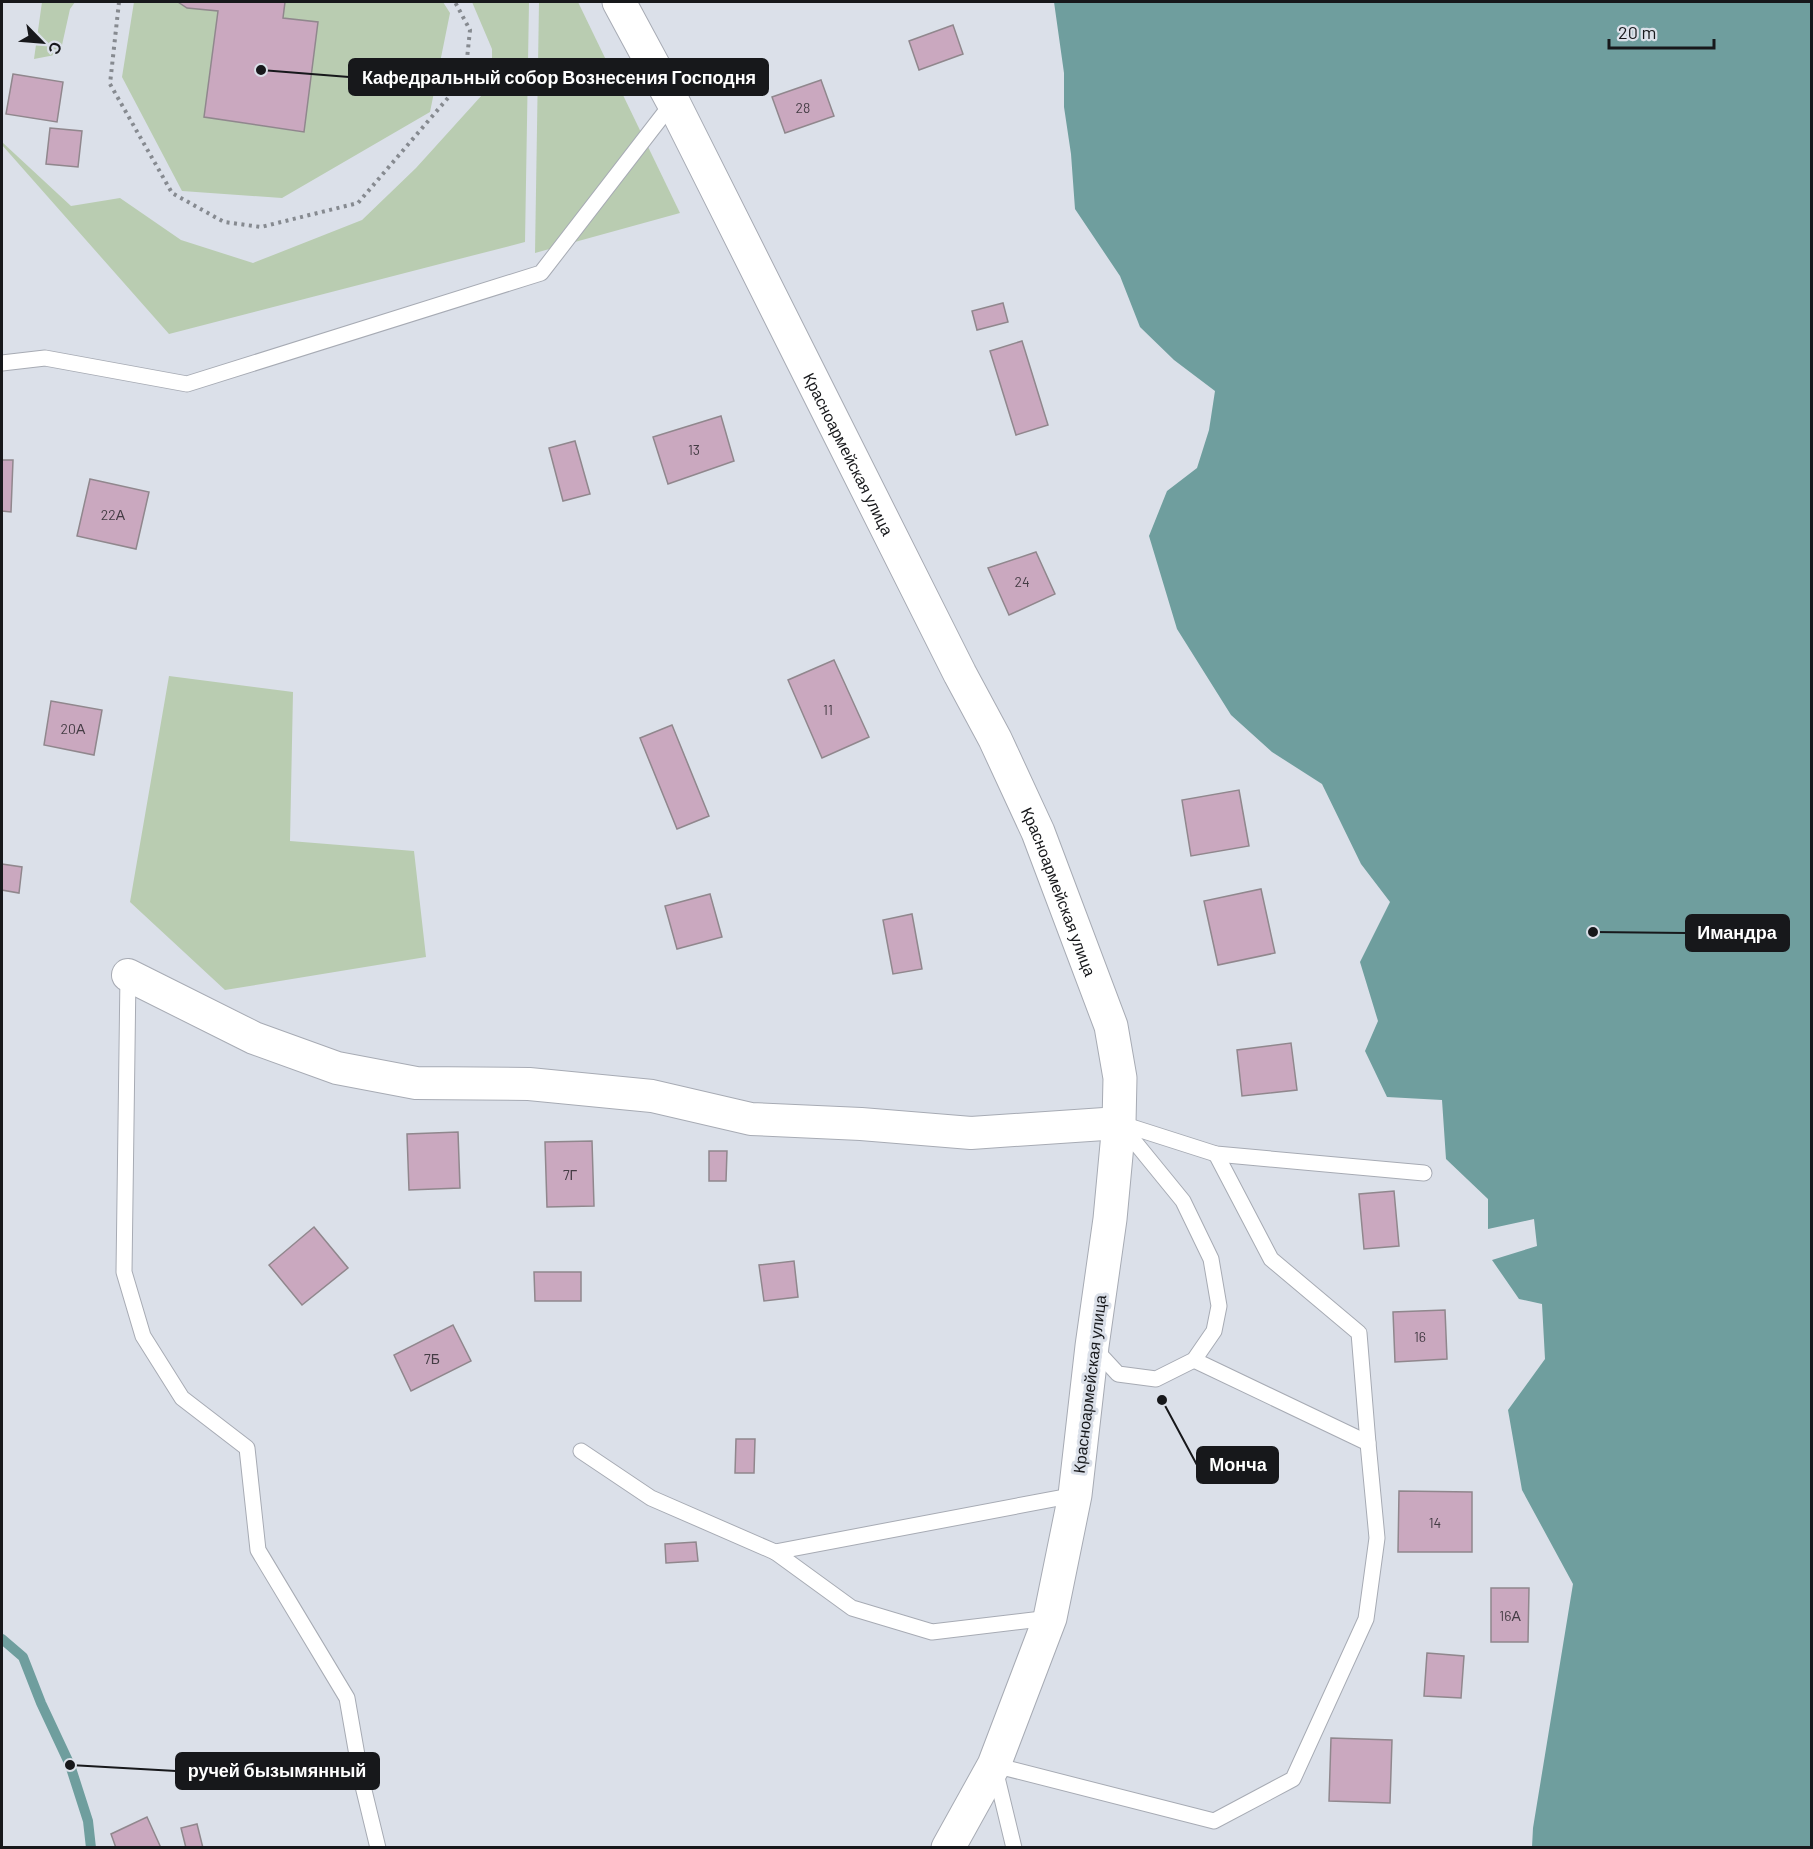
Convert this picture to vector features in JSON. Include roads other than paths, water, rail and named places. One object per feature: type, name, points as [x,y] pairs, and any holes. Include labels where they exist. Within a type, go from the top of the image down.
[{"type":"street","name":"Красноармейская улица","points":[[619,2],[673,102],[960,674],[995,739],[1038,832],[1111,1026],[1120,1078],[1119,1123],[1110,1219],[1092,1346],[1075,1495],[1050,1618],[994,1765],[948,1848]]},
{"type":"street","points":[[128,975],[254,1038],[337,1068],[416,1083],[529,1084],[652,1096],[751,1119],[861,1124],[970,1133],[1119,1123]]},
{"type":"lane","points":[[2,363],[45,358],[187,384],[541,273],[673,102]]},
{"type":"lane","points":[[128,975],[124,1272],[143,1336],[182,1398],[247,1448],[258,1550],[347,1698],[361,1778],[378,1848]]},
{"type":"lane","points":[[1119,1123],[1216,1154],[1425,1173]]},
{"type":"lane","points":[[1092,1346],[1118,1374],[1156,1378],[1194,1360],[1214,1331],[1219,1306],[1211,1258],[1183,1201],[1119,1123]]},
{"type":"lane","points":[[1014,1848],[994,1765],[1214,1821],[1293,1779],[1366,1619],[1377,1538],[1359,1332],[1271,1259],[1216,1154]]},
{"type":"lane","points":[[1194,1360],[1368,1443]]},
{"type":"lane","points":[[581,1451],[651,1498],[775,1552],[852,1608],[932,1632],[1050,1618]]},
{"type":"lane","points":[[775,1552],[1075,1495]]},
{"type":"waterway","points":[[2,1639],[23,1657],[41,1703],[70,1765],[88,1821],[91,1848]]},
{"type":"place","name":"Кафедральный собор Вознесения Господня","points":[[261,70]]},
{"type":"place","name":"Имандра","points":[[1593,932]]},
{"type":"place","name":"Монча","points":[[1162,1400]]},
{"type":"place","name":"ручей бызымянный","points":[[70,1765]]}]
